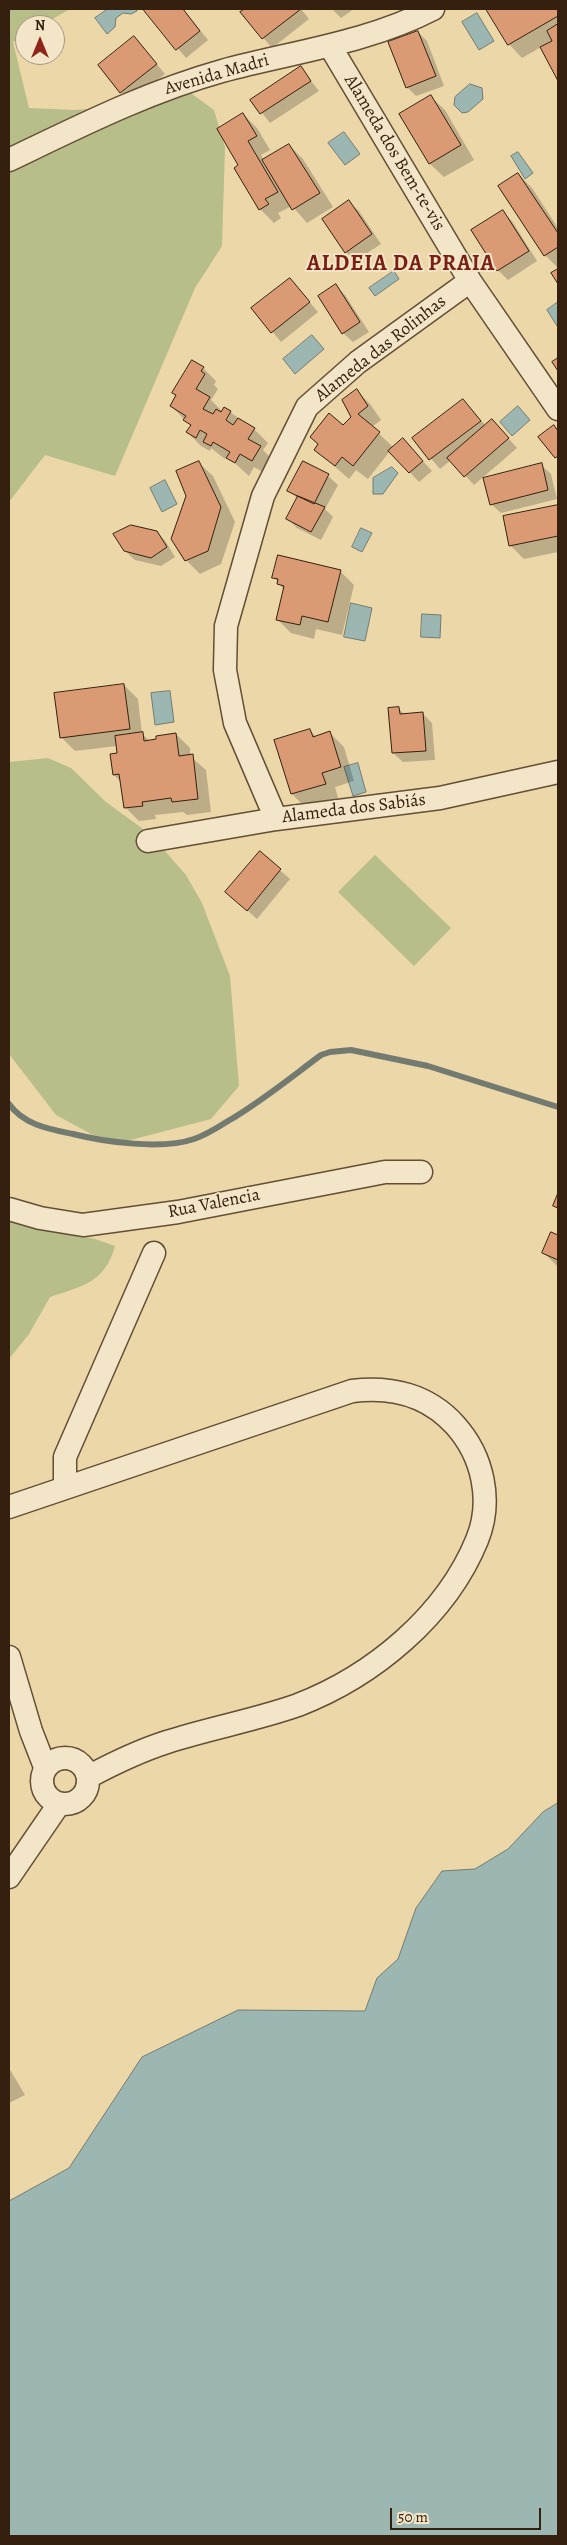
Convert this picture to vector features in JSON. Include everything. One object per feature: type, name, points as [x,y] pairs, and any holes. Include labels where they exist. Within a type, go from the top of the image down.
[{"type":"street","name":"Avenida Madri","points":[[9,160],[150,94],[222,71],[330,46],[421,11]]},
{"type":"street","name":"Alameda dos Bem-te-vis","points":[[330,46],[470,281],[558,409]]},
{"type":"street","name":"Alameda das Rolinhas","points":[[276,819],[235,723],[225,670],[226,626],[263,496],[307,407],[358,362],[470,281]]},
{"type":"street","name":"Alameda dos Sabiás","points":[[148,841],[276,819],[440,798],[558,772]]},
{"type":"street","name":"Rua Valencia","points":[[9,1209],[40,1218],[83,1225],[178,1212],[385,1172],[421,1172]]},
{"type":"street","points":[[65,1487],[66,1457],[154,1253]]},
{"type":"street","points":[[9,1507],[352,1391],[369,1389],[387,1389],[421,1399],[450,1419],[462,1432],[479,1463],[485,1497],[480,1533],[459,1574],[423,1621],[378,1661],[325,1693],[297,1705],[167,1742],[139,1752],[88,1777]]},
{"type":"street","points":[[9,1657],[31,1731],[45,1767],[41,1785],[44,1793],[50,1800],[59,1804],[77,1801],[88,1787],[88,1777],[85,1769],[70,1758],[52,1761],[45,1767]]},
{"type":"street","points":[[9,1878],[59,1804]]},
{"type":"green space","points":[[9,9],[70,9],[60,15],[15,15],[15,41],[13,42],[15,65],[19,65],[29,108],[75,110],[114,107],[174,90],[192,94],[214,110],[225,147],[222,246],[195,288],[115,476],[45,455],[9,502]]},
{"type":"green space","points":[[48,758],[71,768],[106,802],[150,834],[186,875],[202,903],[230,976],[239,1086],[211,1119],[123,1142],[91,1134],[56,1115],[9,1054],[9,762]]},
{"type":"green space","points":[[375,855],[451,928],[414,966],[338,892]]},
{"type":"green space","points":[[9,1220],[95,1239],[115,1246],[105,1268],[91,1281],[50,1297],[29,1334],[9,1359]]},
{"type":"water","points":[[108,9],[136,9],[137,11],[131,14],[123,13],[116,18],[115,27],[107,34],[95,18]]},
{"type":"water","points":[[477,13],[494,41],[479,50],[462,22]]},
{"type":"water","points":[[470,84],[482,88],[483,99],[468,112],[462,113],[454,105],[455,97]]},
{"type":"water","points":[[344,132],[360,154],[345,165],[328,143]]},
{"type":"water","points":[[518,152],[533,173],[525,179],[511,156]]},
{"type":"water","points":[[394,271],[399,279],[375,296],[369,288]]},
{"type":"water","points":[[558,302],[558,325],[557,326],[547,310]]},
{"type":"water","points":[[312,335],[324,349],[295,374],[283,359]]},
{"type":"water","points":[[518,406],[530,420],[512,436],[500,422]]},
{"type":"water","points":[[392,467],[398,473],[383,494],[373,494],[373,478]]},
{"type":"water","points":[[165,480],[177,504],[162,512],[150,488]]},
{"type":"water","points":[[361,528],[372,533],[362,552],[352,547]]},
{"type":"water","points":[[351,603],[372,608],[365,641],[344,637]]},
{"type":"water","points":[[422,614],[441,615],[440,638],[421,637]]},
{"type":"water","points":[[170,691],[174,722],[155,725],[151,693]]},
{"type":"water","points":[[358,763],[366,792],[353,796],[344,767]]},
{"type":"water","points":[[558,1803],[558,2536],[9,2536],[9,2201],[69,2168],[142,2057],[238,2010],[365,2011],[377,1978],[398,1959],[416,1908],[442,1871],[475,1869],[508,1849],[543,1812]]},
{"type":"building","points":[[143,9],[183,9],[200,31],[176,50]]},
{"type":"building","points":[[245,9],[301,9],[262,39],[240,12]]},
{"type":"building","points":[[486,9],[558,9],[558,16],[508,45]]},
{"type":"building","points":[[558,24],[558,81],[540,47],[552,41],[547,31]]},
{"type":"building","points":[[418,31],[436,76],[406,88],[388,42]]},
{"type":"building","points":[[134,36],[157,64],[120,93],[98,65]]},
{"type":"building","points":[[301,66],[311,81],[260,114],[250,100]]},
{"type":"building","points":[[431,95],[461,145],[429,164],[399,114]]},
{"type":"building","points":[[243,113],[257,136],[248,141],[278,192],[265,199],[269,204],[259,210],[234,168],[238,165],[217,129]]},
{"type":"building","points":[[289,144],[320,193],[292,210],[262,160]]},
{"type":"building","points":[[518,173],[558,233],[558,247],[544,256],[498,186]]},
{"type":"building","points":[[349,200],[372,234],[345,253],[322,219]]},
{"type":"building","points":[[503,210],[529,251],[497,271],[471,230]]},
{"type":"building","points":[[558,269],[558,284],[551,273]]},
{"type":"building","points":[[290,278],[310,302],[271,333],[251,308]]},
{"type":"building","points":[[336,284],[360,322],[342,334],[318,296]]},
{"type":"building","points":[[558,358],[558,371],[552,362]]},
{"type":"building","points":[[192,360],[204,367],[201,371],[205,374],[196,389],[210,397],[203,409],[213,414],[216,409],[221,412],[224,407],[231,411],[226,420],[233,425],[238,418],[255,428],[248,439],[261,446],[252,461],[240,454],[235,463],[226,458],[230,452],[213,442],[211,446],[203,442],[207,434],[200,430],[196,438],[186,432],[191,425],[183,420],[186,416],[170,406],[176,395],[172,393]]},
{"type":"building","points":[[357,389],[368,406],[358,414],[380,432],[353,466],[342,457],[335,466],[314,450],[318,444],[310,437],[329,413],[343,425],[351,417],[342,400]]},
{"type":"building","points":[[463,399],[481,421],[429,460],[412,438]]},
{"type":"building","points":[[492,419],[509,438],[464,477],[447,458]]},
{"type":"building","points":[[554,425],[558,431],[558,456],[555,458],[538,437]]},
{"type":"building","points":[[403,438],[423,461],[409,473],[388,451]]},
{"type":"building","points":[[199,461],[221,507],[208,551],[185,561],[171,539],[186,496],[176,471]]},
{"type":"building","points":[[303,461],[329,474],[314,504],[287,491]]},
{"type":"building","points":[[542,463],[548,490],[490,505],[483,478]]},
{"type":"building","points":[[298,496],[325,507],[311,532],[286,519]]},
{"type":"building","points":[[558,505],[558,536],[509,546],[503,516]]},
{"type":"building","points":[[131,525],[157,531],[167,547],[151,558],[124,551],[113,534]]},
{"type":"building","points":[[278,555],[341,570],[328,622],[302,616],[300,625],[276,620],[284,586],[277,584],[278,579],[272,578]]},
{"type":"building","points":[[124,684],[130,729],[60,738],[54,693]]},
{"type":"building","points":[[399,707],[400,714],[423,712],[426,751],[392,753],[388,708]]},
{"type":"building","points":[[310,729],[313,737],[330,731],[341,767],[322,773],[326,784],[291,794],[274,740]]},
{"type":"building","points":[[143,732],[144,741],[156,739],[156,736],[176,733],[179,756],[193,754],[198,799],[172,802],[171,798],[142,802],[143,806],[124,808],[119,774],[113,775],[110,754],[117,753],[115,736]]},
{"type":"building","points":[[260,851],[281,869],[247,911],[225,892]]},
{"type":"building","points":[[558,1193],[558,1208],[553,1206]]},
{"type":"building","points":[[551,1232],[558,1235],[558,1260],[542,1253]]},
{"type":"waterway","points":[[9,1104],[22,1117],[38,1125],[55,1130],[101,1140],[133,1144],[181,1142],[194,1139],[216,1129],[275,1090],[321,1055],[351,1050],[428,1066],[558,1107]]},
{"type":"district","name":"ALDEIA DA PRAIA","points":[[401,265]]}]
